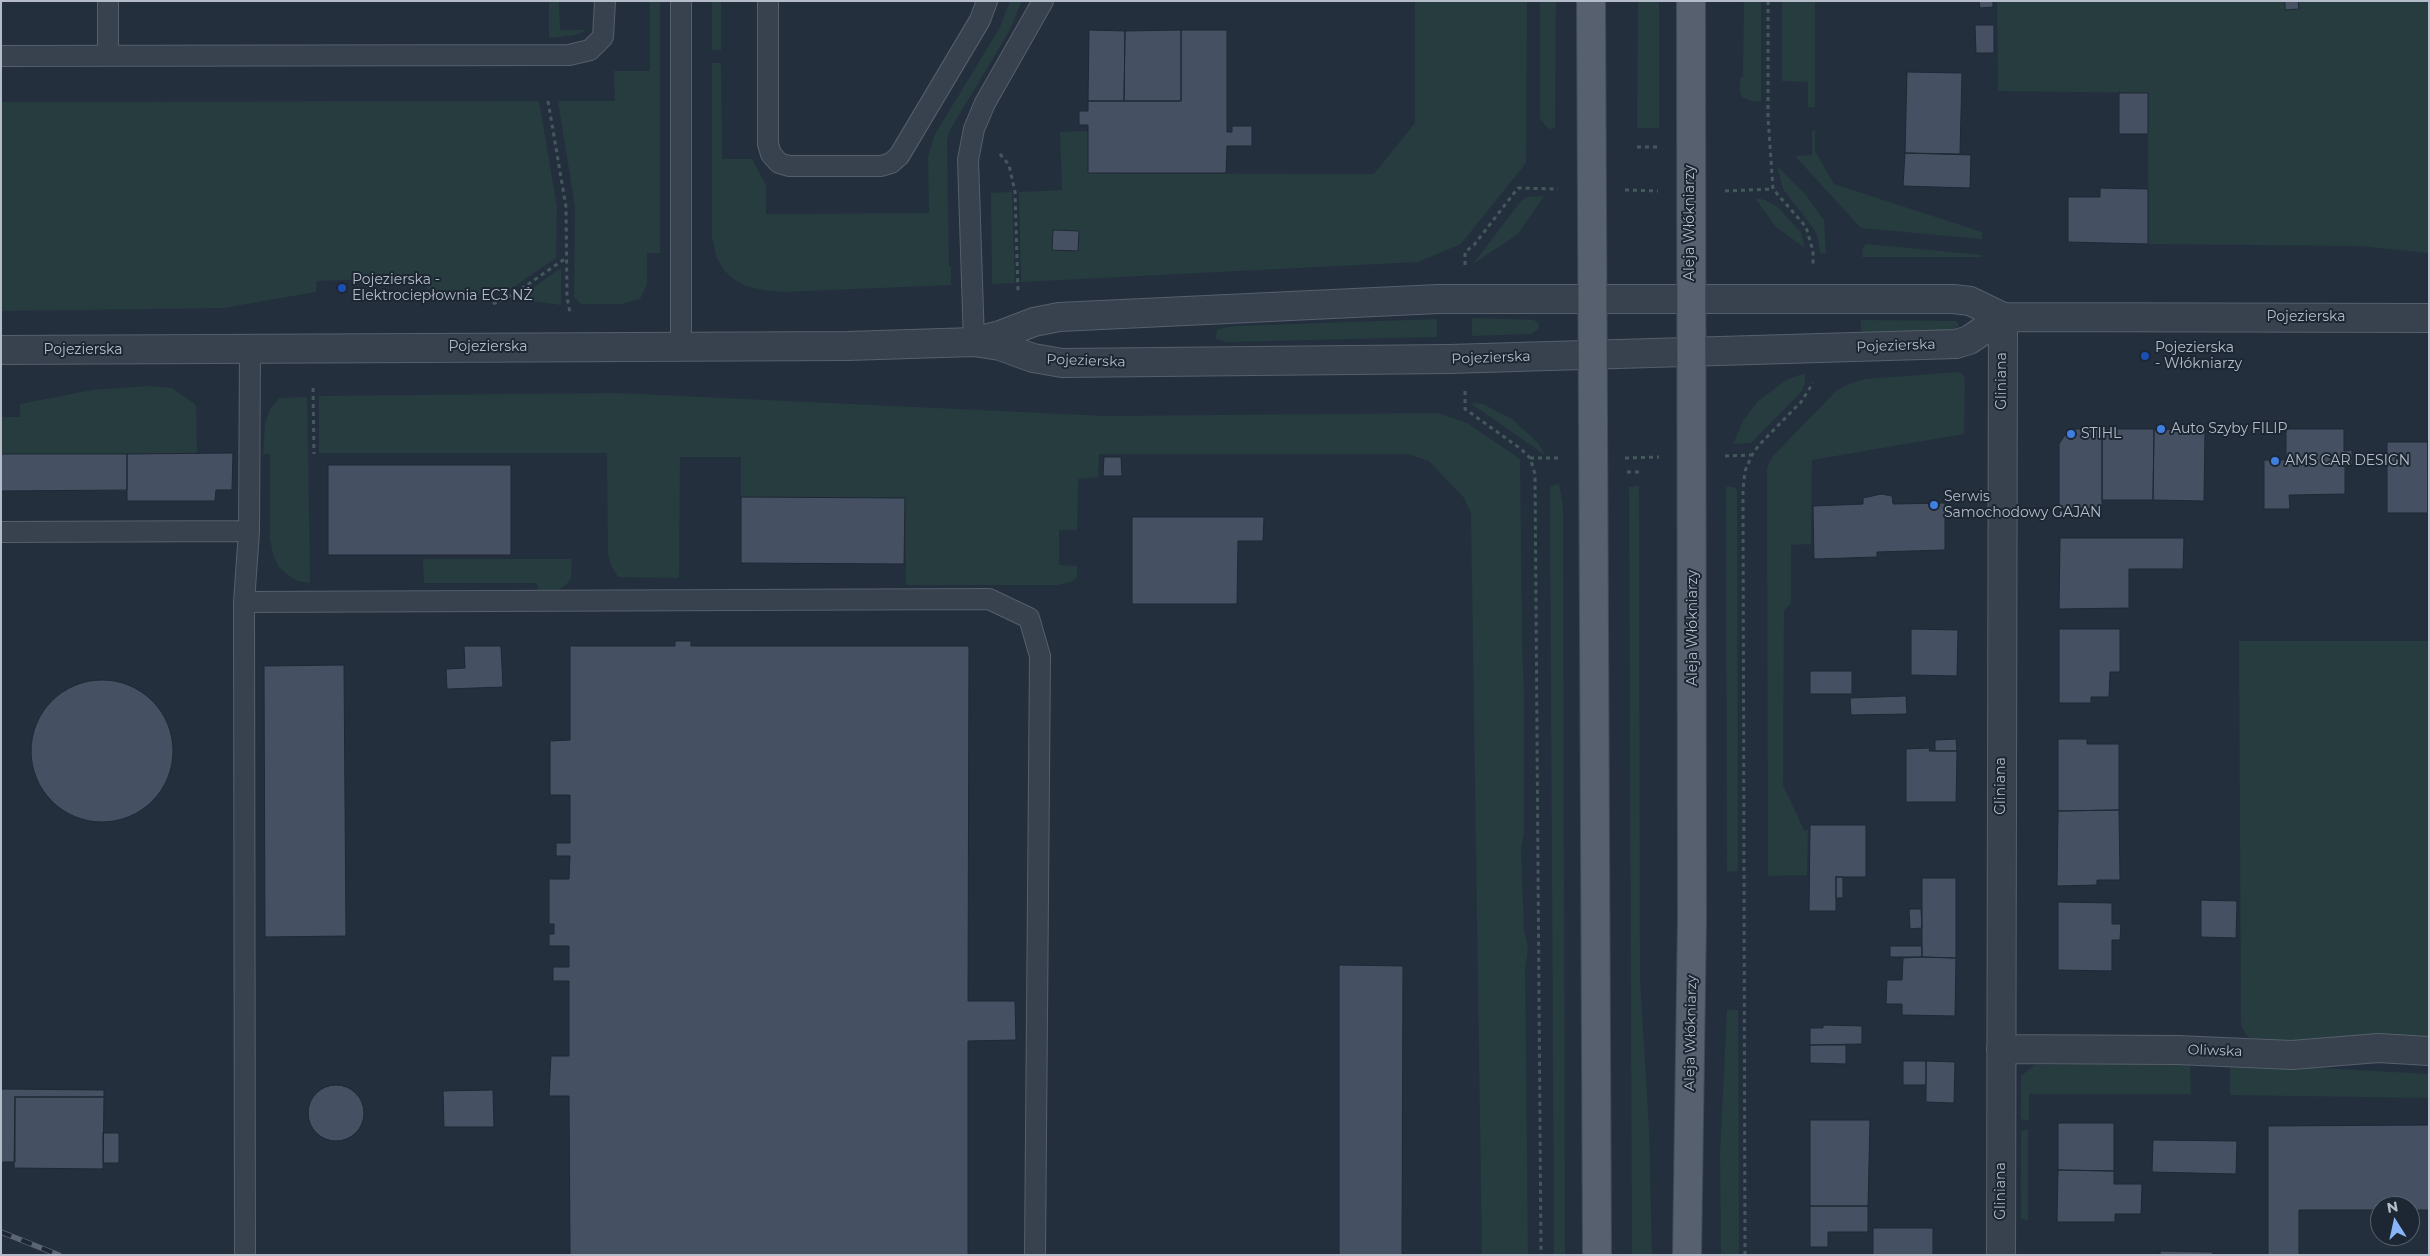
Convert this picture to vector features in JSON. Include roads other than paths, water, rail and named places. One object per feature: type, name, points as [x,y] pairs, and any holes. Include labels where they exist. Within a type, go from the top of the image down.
[{"type":"main road","points":[[1591,1],[1590,155],[1594,355],[1598,1255]]},
{"type":"main road","name":"Aleja Włókniarzy","points":[[1687,1255],[1692,920],[1691,1]]},
{"type":"street","name":"Pojezierska","points":[[974,342],[1000,335],[1034,322],[1059,316],[1438,299],[1953,299],[1970,301],[2003,317],[2429,318]]},
{"type":"street","name":"Pojezierska","points":[[1,350],[847,346],[974,342],[1000,346],[1033,358],[1062,363],[1449,359],[1956,344],[1969,340],[2003,317]]},
{"type":"street","name":"Gliniana","points":[[2001,1255],[2003,317]]},
{"type":"street","name":"Oliwska","points":[[2001,1049],[2177,1050],[2292,1055],[2378,1048],[2429,1051]]},
{"type":"lane","points":[[108,1],[108,56]]},
{"type":"lane","points":[[1,56],[569,55],[590,50],[603,37],[605,1]]},
{"type":"lane","points":[[681,1],[681,347]]},
{"type":"lane","points":[[768,1],[768,144],[771,154],[779,163],[799,166],[881,166],[891,163],[899,156],[976,27],[987,1]]},
{"type":"lane","points":[[974,342],[968,160],[974,129],[985,103],[1043,1]]},
{"type":"lane","points":[[245,1255],[244,602],[249,531],[250,349]]},
{"type":"lane","points":[[1,532],[249,531]]},
{"type":"lane","points":[[244,602],[989,599],[1029,618],[1040,656],[1036,1255]]},
{"type":"railway","points":[[1,1232],[59,1255]]},
{"type":"place","name":"Pojezierska - Elektrociepłownia EC3 NŻ","points":[[342,288]]},
{"type":"place","name":"Pojezierska - Włókniarzy","points":[[2145,356]]},
{"type":"place","name":"Auto Szyby FILIP","points":[[2161,429]]},
{"type":"place","name":"STIHL","points":[[2071,434]]},
{"type":"place","name":"AMS CAR DESIGN","points":[[2275,461]]},
{"type":"place","name":"Serwis Samochodowy GAJAN","points":[[1934,505]]}]
